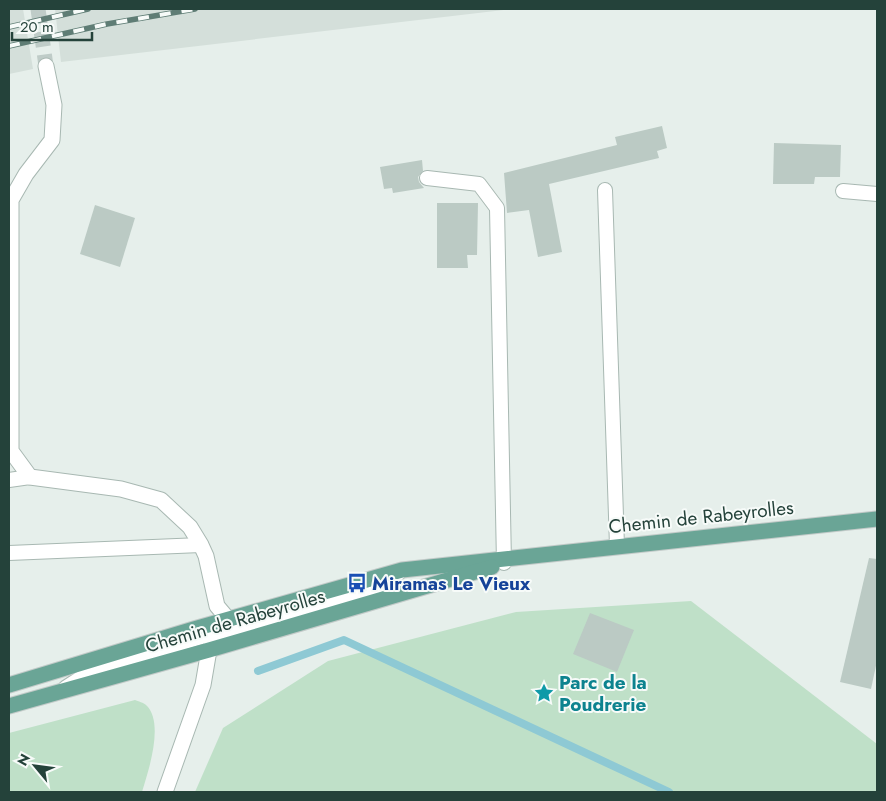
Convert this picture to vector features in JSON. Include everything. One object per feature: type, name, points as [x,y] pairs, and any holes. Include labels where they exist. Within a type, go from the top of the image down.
[{"type":"main road","name":"Chemin de Rabeyrolles","points":[[9,685],[201,639],[258,635],[504,561],[529,556],[877,520]]},
{"type":"main road","name":"Chemin de Rabeyrolles","points":[[9,706],[59,693],[201,639],[228,619],[402,570],[504,561]]},
{"type":"main road","points":[[228,619],[240,630],[258,635]]},
{"type":"street","points":[[46,66],[54,105],[52,140],[26,174],[11,200],[11,451],[30,477],[121,489],[161,500],[190,527],[206,556],[217,606],[228,619],[201,639]]},
{"type":"street","points":[[201,639],[220,640],[255,623],[372,590],[402,570]]},
{"type":"street","points":[[166,792],[203,685],[201,639]]},
{"type":"lane","points":[[427,178],[479,184],[497,208],[504,561]]},
{"type":"lane","points":[[605,190],[617,546]]},
{"type":"lane","points":[[843,191],[877,194]]},
{"type":"lane","points":[[9,480],[30,477]]},
{"type":"lane","points":[[9,553],[201,545]]},
{"type":"shaded area","points":[[9,9],[23,9],[33,69],[9,74]]},
{"type":"shaded area","points":[[55,9],[513,9],[61,62]]},
{"type":"green space","name":"Parc de la Poudrerie","points":[[691,601],[877,744],[877,792],[195,792],[223,728],[328,661],[516,612]]},
{"type":"green space","points":[[135,700],[146,705],[152,713],[155,735],[142,792],[9,792],[9,733]]},
{"type":"building","points":[[662,126],[667,148],[657,151],[659,158],[549,184],[562,252],[538,257],[529,210],[507,213],[504,173],[617,145],[615,137]]},
{"type":"building","points":[[774,143],[841,145],[840,177],[815,177],[814,184],[773,184]]},
{"type":"building","points":[[422,160],[423,171],[418,177],[419,182],[424,188],[393,193],[392,188],[384,189],[380,167]]},
{"type":"building","points":[[437,203],[478,203],[477,255],[467,255],[468,268],[437,268]]},
{"type":"building","points":[[95,205],[135,218],[120,267],[80,254]]},
{"type":"building","points":[[869,558],[877,559],[877,661],[871,689],[840,682]]},
{"type":"building","points":[[590,613],[634,630],[617,672],[573,654]]},
{"type":"waterway","points":[[258,671],[344,640],[669,792]]},
{"type":"tunnel","points":[[38,9],[46,66]]},
{"type":"railway","points":[[9,27],[88,9]]},
{"type":"railway","points":[[9,46],[107,24],[195,9]]},
{"type":"place","name":"Miramas Le Vieux","points":[[357,583]]},
{"type":"place","name":"Parc de la Poudrerie","points":[[544,693]]}]
